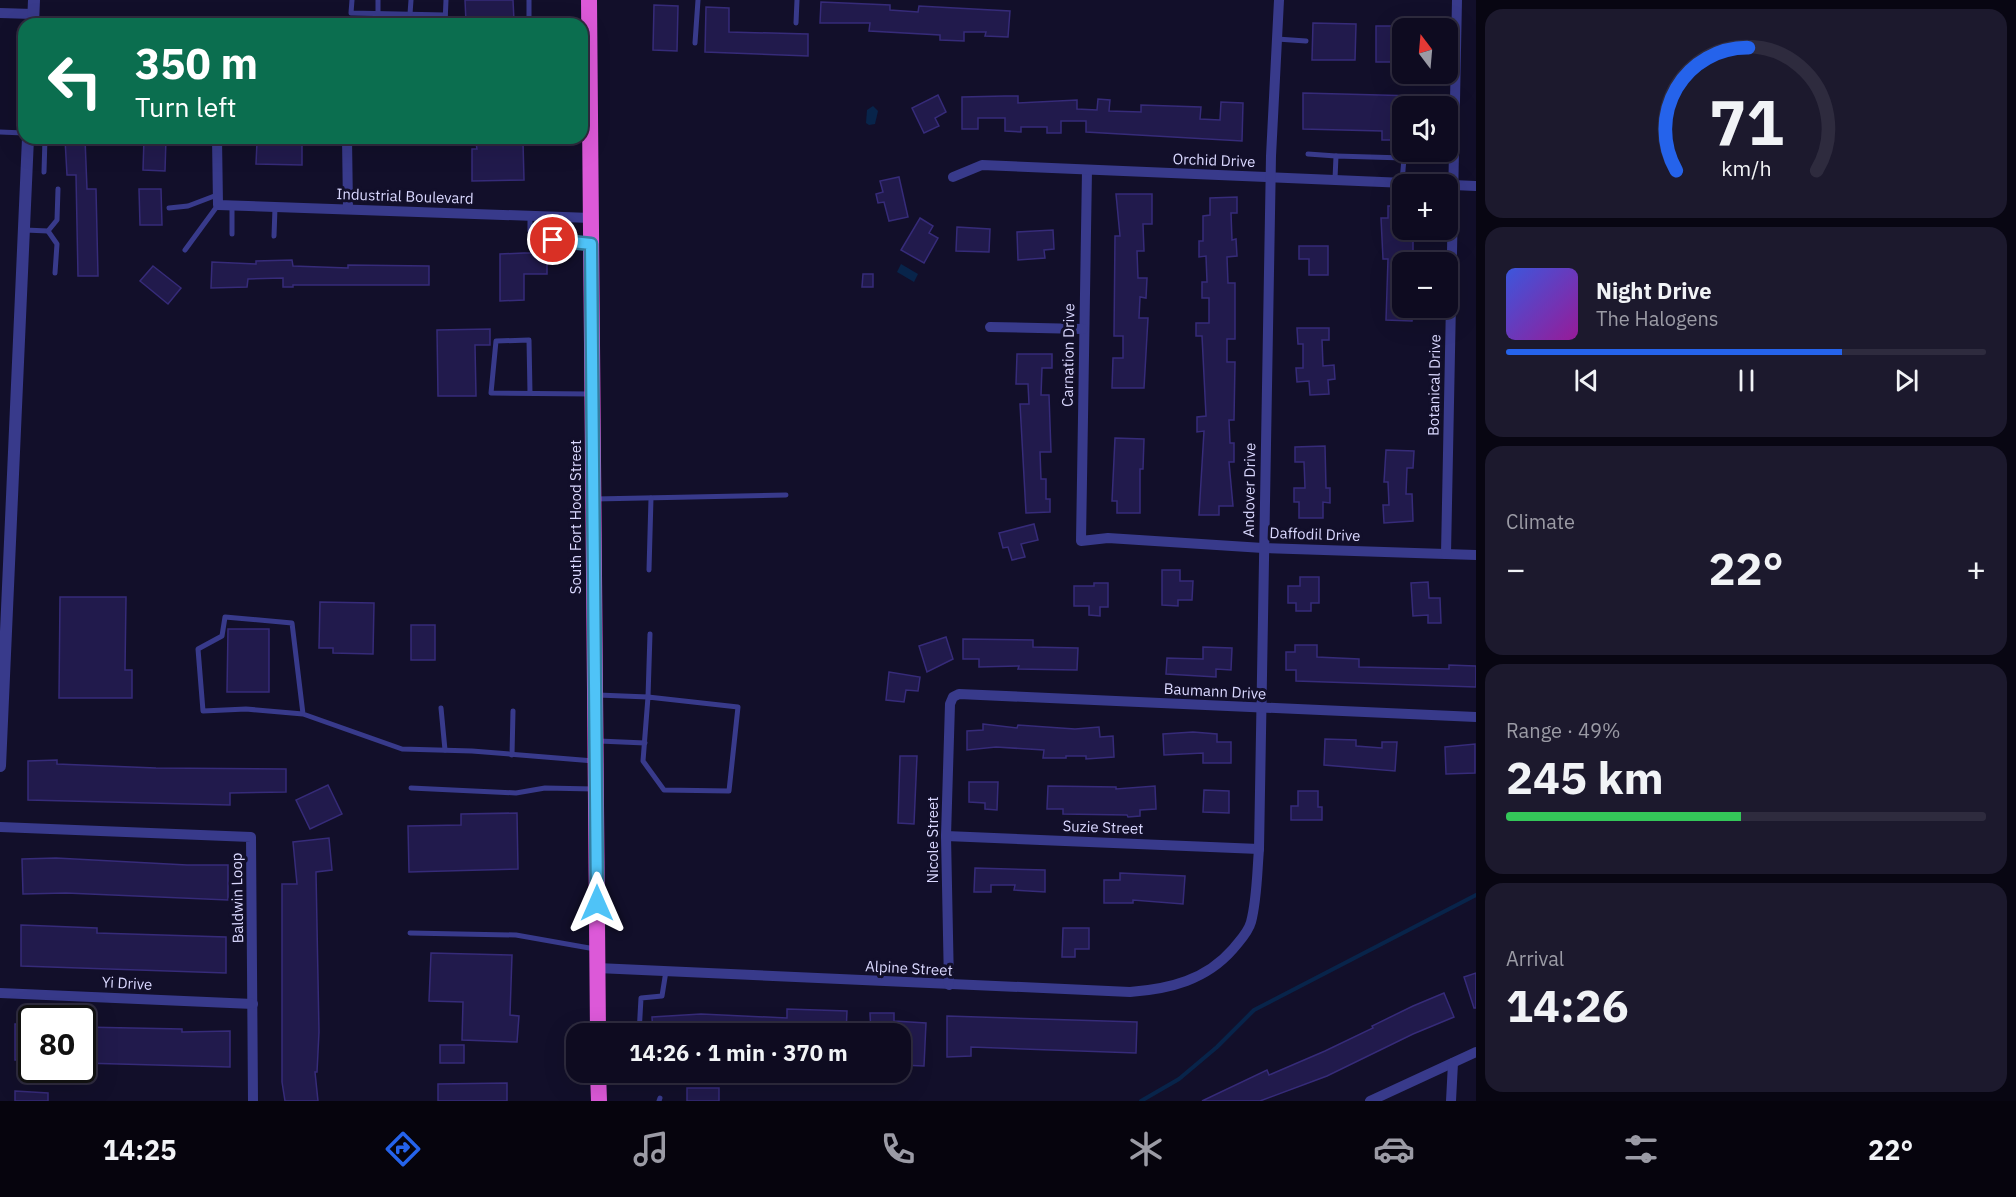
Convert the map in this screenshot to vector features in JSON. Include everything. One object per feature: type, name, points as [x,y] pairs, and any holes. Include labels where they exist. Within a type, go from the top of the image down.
[{"type":"highway","name":"South Fort Hood Street","points":[[587,18],[589,0]]},
{"type":"highway","name":"South Fort Hood Street","points":[[588,144],[591,218],[593,695],[598,1023]]},
{"type":"highway","points":[[598,1083],[599,1101]]},
{"type":"street","points":[[33,18],[34,0]]},
{"type":"street","name":"Andover Drive","points":[[1214,967],[1248,930],[1255,901],[1259,849],[1271,177],[1279,0]]},
{"type":"street","name":"Botanical Drive","points":[[1455,18],[1457,0]]},
{"type":"street","points":[[0,13],[28,18]]},
{"type":"street","name":"Botanical Drive","points":[[1452,84],[1452,174]]},
{"type":"street","points":[[0,766],[6,504],[28,144]]},
{"type":"street","points":[[218,144],[218,200]]},
{"type":"street","points":[[347,144],[348,208]]},
{"type":"street","name":"Orchid Drive","points":[[953,177],[982,165],[1392,182]]},
{"type":"street","name":"Carnation Drive","points":[[1081,541],[1087,170]]},
{"type":"street","name":"Orchid Drive","points":[[1458,184],[1476,186]]},
{"type":"street","name":"Industrial Boulevard","points":[[218,200],[232,206],[348,208],[591,218]]},
{"type":"street","name":"Botanical Drive","points":[[1446,554],[1451,240]]},
{"type":"street","points":[[990,327],[1083,329]]},
{"type":"street","name":"Daffodil Drive","points":[[1081,541],[1108,538],[1263,548],[1476,555]]},
{"type":"street","name":"Baumann Drive","points":[[953,697],[959,694],[1476,717]]},
{"type":"street","name":"Nicole Street","points":[[949,985],[946,836],[950,704],[953,697]]},
{"type":"street","name":"Baldwin Loop","points":[[0,827],[251,837],[253,1101]]},
{"type":"street","name":"Suzie Street","points":[[946,836],[1259,849]]},
{"type":"street","name":"Alpine Street","points":[[597,968],[1130,992],[1158,990],[1191,981],[1214,967]]},
{"type":"street","name":"Yi Drive","points":[[0,993],[253,1004]]},
{"type":"street","points":[[1370,1101],[1476,1052]]},
{"type":"street","points":[[1451,1101],[1453,1063]]},
{"type":"lane","points":[[352,0],[351,13],[445,15]]},
{"type":"lane","points":[[378,0],[378,13]]},
{"type":"lane","points":[[410,14],[411,0]]},
{"type":"lane","points":[[445,18],[446,0]]},
{"type":"lane","points":[[529,0],[529,18]]},
{"type":"lane","points":[[694,43],[698,0]]},
{"type":"lane","points":[[796,23],[797,0]]},
{"type":"lane","points":[[1277,39],[1306,41]]},
{"type":"lane","points":[[0,132],[18,133]]},
{"type":"lane","points":[[44,172],[45,144]]},
{"type":"lane","points":[[1308,154],[1392,158]]},
{"type":"lane","points":[[1335,180],[1336,156]]},
{"type":"lane","points":[[48,231],[57,220],[58,189]]},
{"type":"lane","points":[[169,208],[218,200]]},
{"type":"lane","points":[[185,250],[218,200]]},
{"type":"lane","points":[[232,206],[232,234]]},
{"type":"lane","points":[[274,236],[275,207]]},
{"type":"lane","points":[[530,216],[530,231],[534,235],[591,244]]},
{"type":"lane","points":[[24,230],[48,231]]},
{"type":"lane","points":[[48,231],[57,244],[55,273]]},
{"type":"lane","points":[[530,393],[530,340],[496,341],[491,393],[592,394]]},
{"type":"lane","points":[[593,499],[786,495]]},
{"type":"lane","points":[[649,570],[651,498]]},
{"type":"lane","points":[[303,714],[292,623],[225,617],[222,636],[198,649],[203,711],[246,709],[303,714],[402,749],[595,761]]},
{"type":"lane","points":[[593,695],[648,697],[738,707],[729,790],[664,790],[643,761],[648,697],[650,634]]},
{"type":"lane","points":[[441,708],[445,750]]},
{"type":"lane","points":[[512,755],[513,711]]},
{"type":"lane","points":[[595,741],[645,743]]},
{"type":"lane","points":[[411,788],[516,794],[545,788],[596,789]]},
{"type":"lane","points":[[410,933],[516,935],[597,949]]},
{"type":"lane","points":[[640,1023],[641,998],[662,996],[666,972]]},
{"type":"water","points":[[873,106],[878,111],[875,124],[869,125],[866,123],[867,110]]},
{"type":"water","points":[[901,264],[918,274],[914,282],[897,272]]},
{"type":"building","points":[[465,0],[513,0],[514,18],[466,18]]},
{"type":"building","points":[[821,2],[890,5],[890,10],[918,12],[919,6],[1010,11],[1008,37],[985,36],[986,32],[964,32],[964,41],[940,40],[940,35],[869,31],[870,23],[820,23]]},
{"type":"building","points":[[654,5],[678,6],[677,51],[653,50]]},
{"type":"building","points":[[706,7],[729,8],[729,32],[808,34],[808,56],[705,52]]},
{"type":"building","points":[[1313,23],[1356,24],[1355,60],[1312,60]]},
{"type":"building","points":[[1376,26],[1392,26],[1392,62],[1376,62]]},
{"type":"building","points":[[1303,93],[1417,96],[1392,96],[1392,140],[1382,140],[1382,131],[1303,129]]},
{"type":"building","points":[[938,95],[946,112],[935,118],[939,126],[924,133],[912,108]]},
{"type":"building","points":[[1018,96],[1018,103],[1077,100],[1077,109],[1097,110],[1098,99],[1110,100],[1109,111],[1141,112],[1141,105],[1201,107],[1200,119],[1220,120],[1221,102],[1243,103],[1242,141],[1086,132],[1086,121],[1061,121],[1061,133],[1047,133],[1047,127],[1021,127],[1021,132],[1005,131],[1005,118],[978,118],[978,129],[962,129],[962,97]]},
{"type":"building","points":[[65,144],[85,144],[87,189],[96,189],[98,276],[78,276],[76,175],[67,175]]},
{"type":"building","points":[[144,144],[166,144],[165,171],[143,170]]},
{"type":"building","points":[[257,144],[302,144],[302,165],[256,164]]},
{"type":"building","points":[[476,144],[523,144],[524,180],[472,181],[472,149],[477,149]]},
{"type":"building","points":[[899,177],[908,217],[889,221],[884,202],[878,203],[876,194],[883,192],[880,181]]},
{"type":"building","points":[[139,189],[161,189],[162,225],[140,225]]},
{"type":"building","points":[[1116,194],[1152,194],[1152,224],[1143,224],[1144,251],[1137,251],[1138,278],[1147,278],[1146,298],[1140,297],[1139,318],[1148,318],[1144,388],[1112,388],[1113,358],[1123,358],[1123,336],[1114,336],[1115,236],[1120,236]]},
{"type":"building","points":[[1237,197],[1237,213],[1231,213],[1232,240],[1236,239],[1237,256],[1227,257],[1228,283],[1235,283],[1235,339],[1227,339],[1227,362],[1235,362],[1234,420],[1229,420],[1230,443],[1234,443],[1234,462],[1229,462],[1233,506],[1219,506],[1219,515],[1199,515],[1204,431],[1197,432],[1197,417],[1206,416],[1202,336],[1196,336],[1196,323],[1209,323],[1209,298],[1202,298],[1202,282],[1207,282],[1206,256],[1199,257],[1199,241],[1203,241],[1203,216],[1210,215],[1210,198]]},
{"type":"building","points":[[1388,206],[1392,206],[1392,240],[1413,240],[1413,252],[1392,252],[1392,318],[1412,318],[1412,321],[1386,320],[1388,259],[1383,259],[1381,218],[1388,218]]},
{"type":"building","points":[[920,218],[933,226],[929,233],[938,238],[924,263],[901,250]]},
{"type":"building","points":[[957,227],[990,229],[989,252],[956,251]]},
{"type":"building","points":[[1053,230],[1054,249],[1044,250],[1045,258],[1018,260],[1017,232]]},
{"type":"building","points":[[1299,246],[1328,246],[1328,275],[1309,275],[1309,259],[1299,259]]},
{"type":"building","points":[[547,253],[547,274],[524,274],[524,300],[500,301],[500,254]]},
{"type":"building","points":[[292,260],[293,266],[348,268],[348,265],[429,266],[429,285],[293,285],[293,287],[283,287],[283,278],[248,279],[247,287],[211,288],[212,262],[256,264],[256,261]]},
{"type":"building","points":[[153,266],[181,288],[168,304],[140,281]]},
{"type":"building","points":[[863,274],[873,274],[873,287],[862,287]]},
{"type":"building","points":[[1297,328],[1329,328],[1329,340],[1322,340],[1323,366],[1334,365],[1335,379],[1328,380],[1329,394],[1310,395],[1309,381],[1297,382],[1296,368],[1303,368],[1303,344],[1298,344]]},
{"type":"building","points":[[490,329],[490,345],[475,345],[476,396],[438,396],[437,330]]},
{"type":"building","points":[[1017,354],[1052,354],[1052,368],[1042,368],[1041,395],[1049,395],[1051,452],[1040,452],[1041,479],[1046,479],[1046,499],[1050,499],[1050,512],[1026,513],[1020,404],[1029,404],[1028,384],[1016,384]]},
{"type":"building","points":[[1115,438],[1144,439],[1143,469],[1140,469],[1140,513],[1117,513],[1117,501],[1112,501]]},
{"type":"building","points":[[1325,446],[1326,488],[1330,488],[1330,503],[1323,502],[1323,518],[1299,518],[1299,502],[1294,502],[1294,488],[1305,488],[1304,462],[1295,462],[1295,447]]},
{"type":"building","points":[[1386,450],[1414,451],[1413,468],[1407,468],[1406,494],[1412,494],[1413,521],[1384,523],[1383,505],[1389,505],[1388,482],[1384,482]]},
{"type":"building","points":[[1034,524],[1038,540],[1021,544],[1025,557],[1012,560],[1008,547],[1003,548],[999,533]]},
{"type":"building","points":[[1162,570],[1180,570],[1180,581],[1193,581],[1192,600],[1178,600],[1178,606],[1162,605]]},
{"type":"building","points":[[1300,577],[1319,577],[1319,603],[1311,603],[1311,611],[1296,611],[1296,603],[1288,603],[1288,586],[1300,586]]},
{"type":"building","points":[[1428,582],[1429,598],[1440,598],[1441,623],[1428,623],[1428,615],[1413,616],[1411,583]]},
{"type":"building","points":[[1094,583],[1108,583],[1108,607],[1100,607],[1100,616],[1089,615],[1089,606],[1074,606],[1074,586],[1094,586]]},
{"type":"building","points":[[60,597],[126,597],[125,670],[132,670],[132,698],[59,698]]},
{"type":"building","points":[[320,602],[374,603],[373,654],[333,653],[333,648],[319,648]]},
{"type":"building","points":[[411,625],[435,625],[435,660],[411,660]]},
{"type":"building","points":[[228,629],[269,629],[269,692],[227,692]]},
{"type":"building","points":[[946,637],[953,659],[927,672],[919,646]]},
{"type":"building","points":[[963,639],[1033,640],[1033,647],[1078,648],[1077,670],[1018,669],[1019,666],[979,667],[979,659],[963,659]]},
{"type":"building","points":[[1295,645],[1317,645],[1317,657],[1359,659],[1359,667],[1449,669],[1449,665],[1476,666],[1476,687],[1296,681],[1296,670],[1286,670],[1286,652],[1295,652]]},
{"type":"building","points":[[1203,647],[1232,648],[1231,670],[1216,669],[1216,677],[1166,674],[1167,658],[1203,659]]},
{"type":"building","points":[[889,672],[920,677],[918,691],[906,690],[904,702],[886,700]]},
{"type":"building","points":[[983,724],[1017,728],[1018,725],[1075,729],[1099,727],[1100,737],[1113,736],[1114,757],[1043,758],[1044,750],[996,747],[967,750],[967,731],[983,730]]},
{"type":"building","points":[[1193,732],[1217,734],[1217,742],[1231,742],[1231,763],[1203,763],[1203,753],[1164,755],[1163,734]]},
{"type":"building","points":[[1325,739],[1356,740],[1356,746],[1382,748],[1382,742],[1397,742],[1395,771],[1324,765]]},
{"type":"building","points":[[1475,744],[1475,773],[1446,774],[1445,747]]},
{"type":"building","points":[[900,756],[917,756],[914,824],[898,823]]},
{"type":"building","points":[[57,760],[57,764],[156,768],[286,769],[286,792],[230,793],[230,805],[28,800],[28,761]]},
{"type":"building","points":[[969,782],[998,782],[997,810],[985,809],[985,803],[969,802]]},
{"type":"building","points":[[328,785],[342,814],[310,829],[296,800]]},
{"type":"building","points":[[1048,786],[1116,787],[1116,789],[1155,786],[1156,809],[1140,810],[1140,816],[1128,817],[1127,815],[1063,814],[1063,809],[1047,809]]},
{"type":"building","points":[[1204,790],[1229,791],[1229,813],[1203,812]]},
{"type":"building","points":[[1298,791],[1318,791],[1318,807],[1322,807],[1322,820],[1291,820],[1291,806],[1298,806]]},
{"type":"building","points":[[517,813],[518,869],[409,872],[408,826],[461,825],[461,814]]},
{"type":"building","points":[[329,838],[332,870],[316,872],[319,1032],[317,1072],[315,1072],[318,1101],[285,1101],[282,1082],[282,884],[297,884],[293,842]]},
{"type":"building","points":[[56,858],[228,865],[228,900],[66,893],[23,894],[22,859]]},
{"type":"building","points":[[975,868],[1045,870],[1045,892],[1014,890],[1015,885],[991,885],[991,892],[974,892]]},
{"type":"building","points":[[1120,873],[1185,876],[1183,904],[1133,900],[1133,903],[1104,903],[1104,880],[1120,880]]},
{"type":"building","points":[[21,925],[97,928],[97,933],[226,937],[226,973],[21,966]]},
{"type":"building","points":[[1063,928],[1089,928],[1089,949],[1075,949],[1075,957],[1062,957]]},
{"type":"building","points":[[431,953],[512,955],[510,1015],[519,1016],[517,1042],[462,1040],[463,1002],[429,1001]]},
{"type":"building","points":[[1476,973],[1476,1008],[1474,1008],[1464,977]]},
{"type":"building","points":[[1444,993],[1454,1017],[1413,1034],[1327,1076],[1260,1101],[1202,1101],[1267,1070],[1269,1075],[1325,1051],[1413,1006]]},
{"type":"building","points":[[787,1009],[847,1011],[846,1023],[652,1023],[652,1017],[701,1014],[787,1018]]},
{"type":"building","points":[[870,1013],[894,1013],[894,1021],[926,1023],[924,1066],[911,1065],[911,1023],[870,1023]]},
{"type":"building","points":[[947,1016],[1137,1022],[1136,1053],[971,1047],[971,1056],[947,1057]]},
{"type":"building","points":[[15,1024],[18,1024],[18,1060],[15,1060]]},
{"type":"building","points":[[96,1027],[182,1029],[182,1032],[230,1031],[230,1067],[96,1063]]},
{"type":"building","points":[[440,1045],[464,1045],[464,1063],[440,1063]]},
{"type":"building","points":[[507,1083],[507,1101],[438,1101],[438,1084]]},
{"type":"building","points":[[687,1088],[719,1088],[719,1101],[687,1101]]},
{"type":"building","points":[[15,1091],[48,1093],[48,1101],[15,1101]]},
{"type":"waterway","points":[[1141,1101],[1179,1079],[1217,1047],[1254,1010],[1476,895]]},
{"type":"route","points":[[553,240],[591,244],[593,695],[597,903]]}]
